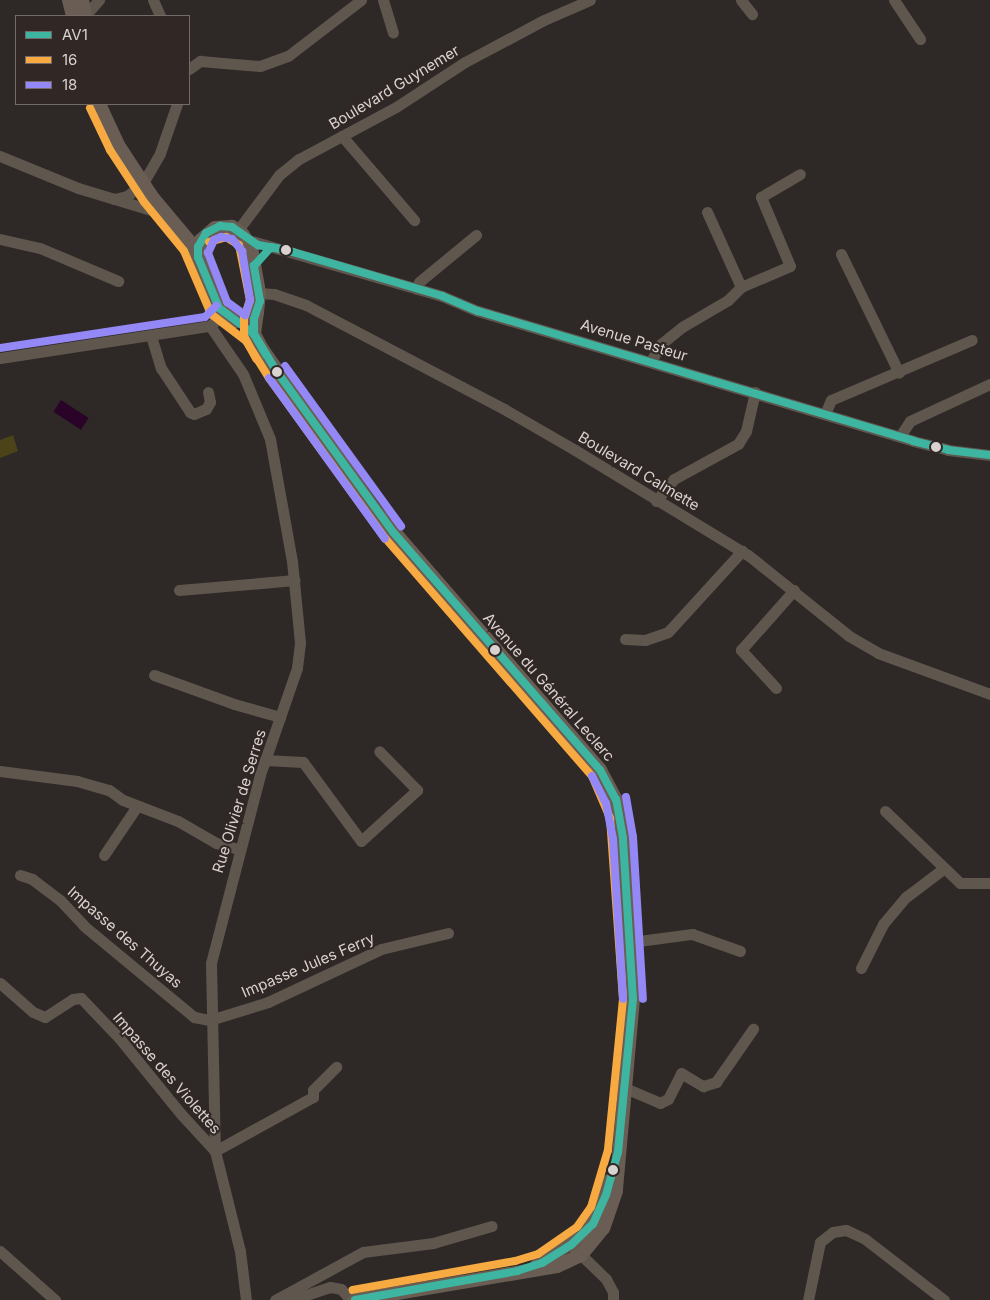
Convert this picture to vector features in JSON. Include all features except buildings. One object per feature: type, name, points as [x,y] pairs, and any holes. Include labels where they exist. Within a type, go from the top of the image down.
[{"type":"main road","points":[[99,105],[118,145],[143,183],[164,214],[185,232],[197,253],[223,313],[254,334]]},
{"type":"main road","points":[[185,232],[206,233],[226,226],[243,235],[254,266],[260,293],[254,334]]},
{"type":"main road","points":[[197,253],[206,233]]},
{"type":"main road","points":[[236,321],[256,312]]},
{"type":"main road","name":"Avenue du Général Leclerc","points":[[254,334],[277,372],[393,532],[605,777],[620,816],[631,942],[633,1000],[612,1209],[598,1236],[576,1250],[557,1266],[517,1271],[355,1300]]},
{"type":"street","points":[[77,9],[93,9],[99,0]]},
{"type":"street","points":[[153,0],[160,15]]},
{"type":"street","points":[[190,68],[200,61],[260,66],[288,56],[361,0]]},
{"type":"street","points":[[382,0],[393,33]]},
{"type":"street","name":"Boulevard Guynemer","points":[[243,235],[279,175],[299,158],[396,107],[465,62],[544,20],[590,0]]},
{"type":"street","points":[[740,0],[752,14]]},
{"type":"street","points":[[894,0],[920,39]]},
{"type":"street","points":[[112,199],[127,196],[143,183],[160,153],[176,105]]},
{"type":"street","points":[[342,136],[414,220]]},
{"type":"street","points":[[0,156],[112,199],[164,214]]},
{"type":"street","points":[[652,361],[661,344],[674,333],[728,300],[742,288],[790,266],[761,197],[800,174]]},
{"type":"street","points":[[707,212],[742,288]]},
{"type":"street","name":"Avenue Pasteur","points":[[243,235],[271,246],[825,414],[948,450],[990,455]]},
{"type":"street","points":[[417,289],[419,282],[476,235]]},
{"type":"street","points":[[1,241],[40,248],[118,281]]},
{"type":"street","points":[[254,266],[271,246]]},
{"type":"street","points":[[841,254],[899,373]]},
{"type":"street","name":"Boulevard Calmette","points":[[260,293],[274,294],[306,305],[496,404],[656,502],[742,551],[794,590],[849,636],[878,653],[990,694]]},
{"type":"street","points":[[0,358],[210,326],[223,313]]},
{"type":"street","name":"Rue Olivier de Serres","points":[[210,326],[247,382],[270,439],[295,580],[300,654],[265,760],[239,849],[211,963],[210,1020],[215,1151],[240,1251],[246,1300]]},
{"type":"street","points":[[151,336],[162,368],[190,412],[194,414],[206,409],[210,402],[208,392]]},
{"type":"street","points":[[825,414],[831,400],[899,373],[972,340]]},
{"type":"street","points":[[900,436],[910,421],[990,384]]},
{"type":"street","points":[[656,502],[674,479],[727,451],[744,437],[755,392]]},
{"type":"street","points":[[624,639],[645,640],[668,632],[742,551]]},
{"type":"street","points":[[179,590],[295,580]]},
{"type":"street","points":[[776,688],[741,650],[794,590]]},
{"type":"street","points":[[154,675],[234,704],[280,717]]},
{"type":"street","points":[[265,760],[303,762],[361,841],[417,790],[380,751]]},
{"type":"street","points":[[0,771],[76,782],[109,790],[137,806],[178,821],[216,843],[239,849]]},
{"type":"street","points":[[104,855],[137,806]]},
{"type":"street","points":[[885,811],[906,828],[943,869],[960,883],[990,883]]},
{"type":"street","points":[[861,968],[883,924],[906,897],[943,869]]},
{"type":"street","name":"Impasse des Thuyas","points":[[20,875],[32,879],[60,900],[84,926],[194,1016],[210,1020]]},
{"type":"street","name":"Impasse Jules Ferry","points":[[210,1020],[268,1002],[381,949],[448,933]]},
{"type":"street","points":[[631,942],[692,934],[740,951]]},
{"type":"street","name":"Impasse des Violettes","points":[[0,983],[33,1012],[45,1017],[72,999],[80,998],[120,1039],[181,1114],[215,1151],[313,1097],[313,1090],[336,1067]]},
{"type":"street","points":[[625,1088],[660,1103],[668,1099],[681,1073],[703,1086],[716,1082],[753,1029]]},
{"type":"street","points":[[275,1300],[363,1252],[433,1243],[492,1226]]},
{"type":"street","points":[[808,1300],[820,1242],[833,1232],[846,1230],[865,1239],[944,1300]]},
{"type":"street","points":[[576,1250],[612,1286],[613,1300]]},
{"type":"street","points":[[0,1251],[55,1300]]},
{"type":"street","points":[[291,1300],[330,1287],[341,1290],[351,1300]]},
{"type":"shaded area","points":[[61,400],[89,418],[81,430],[53,412]]},
{"type":"shaded area","points":[[13,435],[18,451],[0,458],[0,440]]},
{"type":"transit line","name":"16","points":[[90,108],[110,150],[144,202],[184,251],[211,314],[246,341],[269,378],[385,538],[592,776],[610,818],[623,999],[608,1150],[591,1207],[577,1227],[538,1254],[515,1261],[353,1290]]},
{"type":"transit line","name":"AV1","points":[[355,1300],[517,1271],[542,1263],[571,1245],[593,1224],[606,1195],[618,1152],[633,999],[623,838],[616,800],[600,770],[393,532],[277,372],[254,334],[219,308],[198,257],[198,247],[206,233],[220,226],[232,227],[258,245],[286,250],[442,296],[478,311],[913,441],[948,450],[990,455]]},
{"type":"transit line","name":"18","points":[[221,237],[232,239],[242,251],[250,300],[245,315],[227,302],[208,253],[214,240],[221,237]]},
{"type":"transit line","name":"16","points":[[209,242],[226,237],[239,245],[250,300],[244,318],[244,336],[256,359]]},
{"type":"transit line","name":"AV1","points":[[266,355],[254,334],[254,319],[260,301],[254,266],[271,247],[293,252]]},
{"type":"transit line","name":"18","points":[[0,348],[205,317],[216,306]]},
{"type":"transit line","name":"18","points":[[285,366],[401,526]]},
{"type":"transit line","name":"18","points":[[269,378],[385,539]]},
{"type":"transit line","name":"18","points":[[592,776],[606,803],[613,839],[623,999]]},
{"type":"transit line","name":"18","points":[[626,797],[633,837],[643,999]]}]
